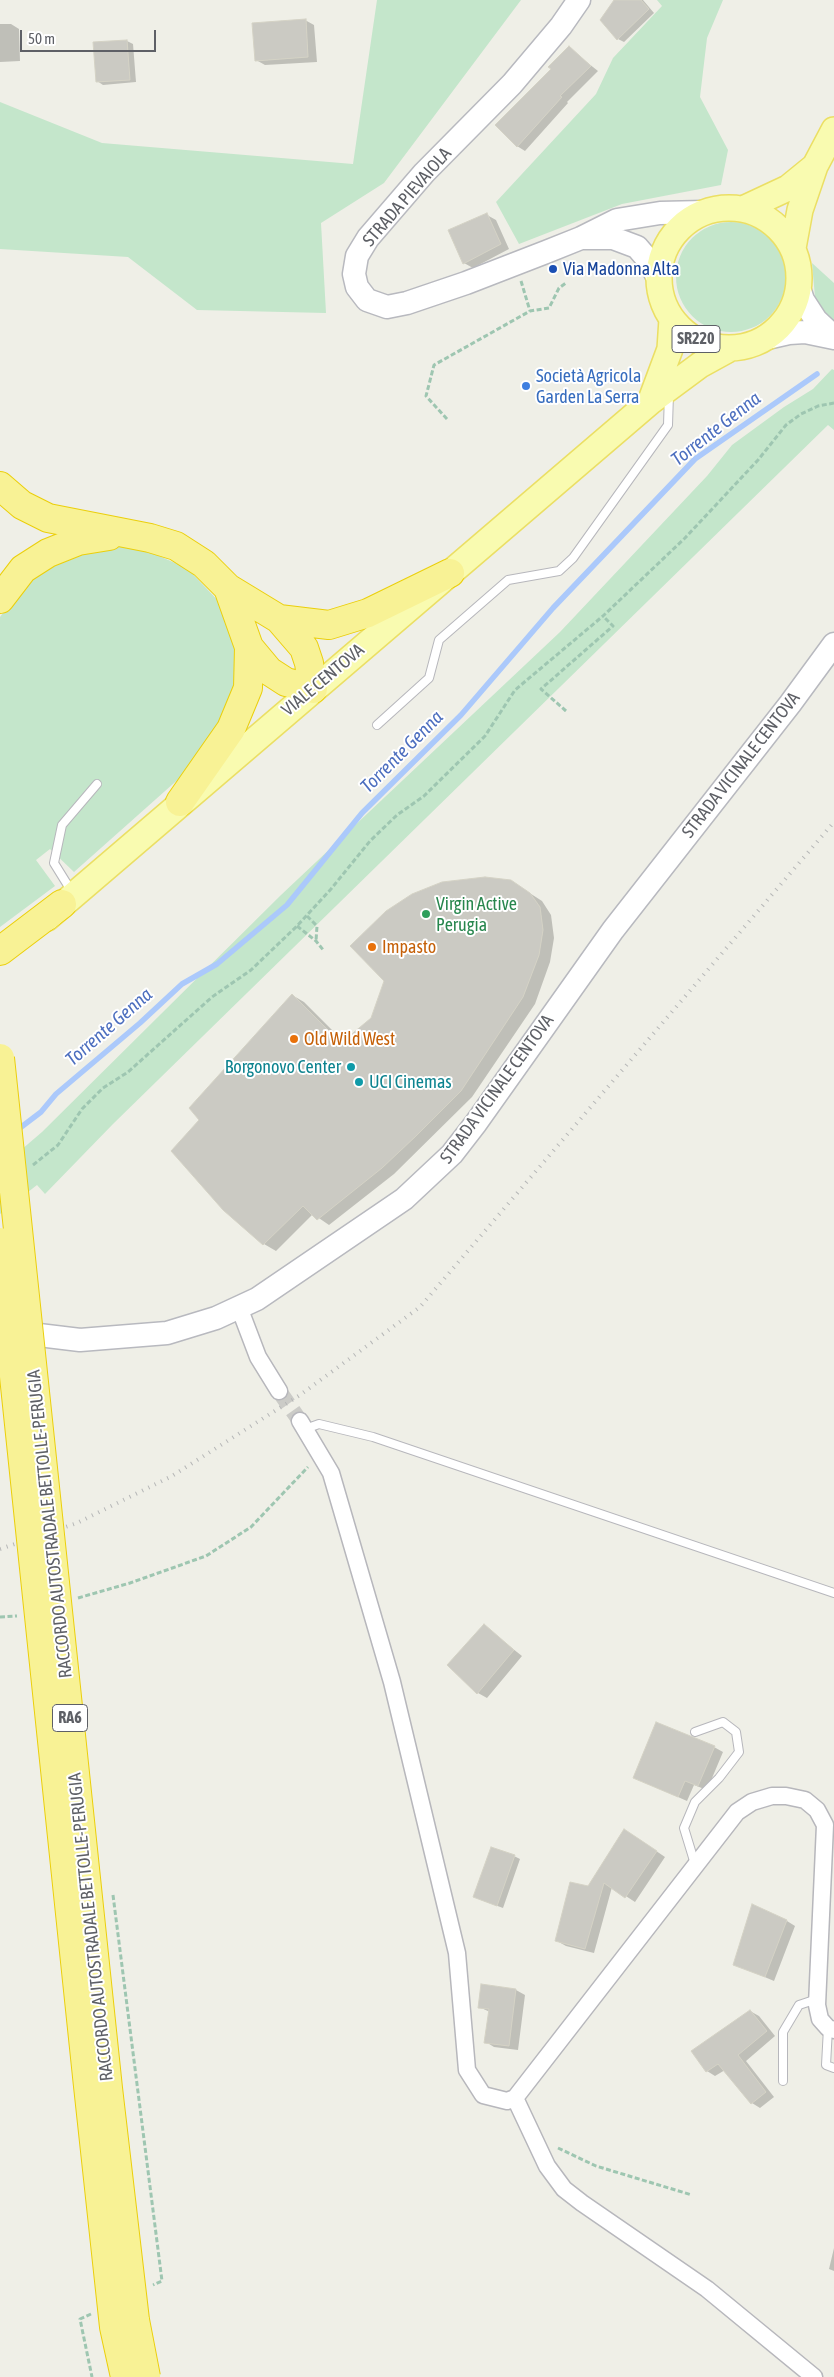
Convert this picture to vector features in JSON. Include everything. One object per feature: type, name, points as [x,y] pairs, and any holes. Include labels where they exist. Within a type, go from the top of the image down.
[{"type":"highway","points":[[0,486],[22,505],[48,518],[150,538],[176,546],[204,564],[228,588],[279,619],[304,648],[309,663],[313,688],[286,682],[269,670],[249,647]]},
{"type":"highway","points":[[0,599],[23,569],[48,553],[78,541],[120,533]]},
{"type":"highway","points":[[279,619],[329,625],[368,613],[450,573]]},
{"type":"highway","points":[[180,802],[232,729],[248,688],[249,647],[228,588]]},
{"type":"highway","points":[[0,951],[68,899]]},
{"type":"highway","name":"RACCORDO AUTOSTRADALE BETTOLLE-PERUGIA","points":[[0,1058],[108,2088],[135,2320],[146,2377]]},
{"type":"highway","name":"RA6","points":[[0,1242],[114,2327],[125,2377]]},
{"type":"main road","points":[[793,248],[800,210],[815,166],[834,130]]},
{"type":"main road","points":[[743,209],[788,188],[815,166]]},
{"type":"main road","name":"SR220","points":[[720,208],[743,209],[768,219],[784,234],[793,248],[799,269],[799,288],[790,313],[782,325],[766,338],[749,345],[731,348],[711,346],[692,338],[672,319],[664,303],[659,280],[662,259],[670,239],[691,218],[720,208]]},
{"type":"main road","name":"VIALE CENTOVA","points":[[659,395],[670,350],[672,319]]},
{"type":"main road","name":"VIALE CENTOVA","points":[[0,962],[68,899],[180,802],[659,395],[700,365],[731,348]]},
{"type":"street","name":"STRADA PIEVAIOLA","points":[[579,0],[561,26],[512,84],[424,173],[368,238],[357,256],[354,274],[357,287],[368,300],[388,307],[408,303],[466,283],[581,238]]},
{"type":"street","name":"SR220","points":[[581,238],[616,220],[660,213],[704,212]]},
{"type":"street","name":"SR220","points":[[581,238],[613,238],[638,247],[649,261],[659,280]]},
{"type":"street","name":"SR220","points":[[799,288],[803,300],[816,320],[834,338]]},
{"type":"street","name":"SR220","points":[[766,338],[805,332],[834,338]]},
{"type":"street","name":"STRADA VICINALE CENTOVA","points":[[0,1328],[80,1340],[166,1333],[216,1318],[256,1299],[404,1199],[452,1154],[613,930],[790,704],[834,644]]},
{"type":"street","points":[[239,1307],[258,1357],[280,1391]]},
{"type":"street","points":[[302,1425],[331,1473],[392,1682],[457,1953],[467,2070],[483,2095],[507,2101],[515,2098],[738,1812],[752,1802],[772,1796],[786,1796],[805,1800],[817,1810],[825,1825],[817,1999],[820,2019],[831,2029]]},
{"type":"street","points":[[515,2098],[547,2166],[564,2189],[707,2289],[814,2377]]},
{"type":"lane","points":[[377,725],[429,678],[440,640],[508,580],[559,571],[573,558],[668,425],[659,395]]},
{"type":"lane","points":[[68,899],[54,863],[62,825],[97,784]]},
{"type":"lane","points":[[302,1425],[319,1424],[373,1437],[834,1593]]},
{"type":"lane","points":[[695,1732],[723,1722],[736,1732],[739,1752],[719,1778],[695,1802],[684,1828],[696,1866]]},
{"type":"lane","points":[[783,2081],[783,2032],[799,2005],[817,1999]]},
{"type":"lane","points":[[831,2029],[826,2066],[834,2068]]},
{"type":"path","points":[[516,264],[530,311]]},
{"type":"path","points":[[447,419],[426,396],[434,365],[530,311],[550,308],[559,288],[566,283]]},
{"type":"path","points":[[28,1169],[58,1145],[82,1109],[103,1088],[128,1072],[212,997],[251,970],[298,926],[370,841],[397,816],[424,796],[484,736],[515,690],[603,616],[685,538],[758,460],[786,425],[801,414],[818,406],[834,403]]},
{"type":"path","points":[[566,711],[541,689],[613,626],[603,616]]},
{"type":"path","points":[[307,916],[317,926],[316,941]]},
{"type":"path","points":[[298,926],[316,941],[324,951]]},
{"type":"path","points":[[75,1599],[130,1583],[206,1556],[251,1527],[319,1453]]},
{"type":"path","points":[[0,1617],[18,1616]]},
{"type":"path","points":[[531,2135],[596,2166],[692,2195]]},
{"type":"green space","points":[[377,0],[521,0],[384,183],[321,223],[326,313],[197,310],[128,257],[0,249],[0,102],[102,143],[353,164]]},
{"type":"green space","points":[[657,0],[723,0],[707,38],[700,97],[728,150],[721,185],[622,204],[519,244],[496,202],[596,94],[613,58],[662,6]]},
{"type":"green space","points":[[731,222],[752,226],[770,238],[782,256],[786,277],[782,298],[770,316],[752,328],[731,332],[710,328],[692,316],[680,298],[676,277],[680,256],[692,238],[710,226]]},
{"type":"green space","points":[[812,263],[834,283],[834,328],[815,297]]},
{"type":"green space","points":[[832,369],[834,370],[834,430],[828,425],[113,1124],[45,1194],[37,1185],[0,1214],[0,1168],[42,1132],[281,895],[560,632],[707,476],[732,445],[784,407],[813,389]]},
{"type":"green space","points":[[133,545],[187,568],[228,611],[236,660],[232,706],[192,767],[74,872],[50,849],[36,860],[55,886],[0,927],[0,617],[28,579],[74,548]]},
{"type":"building","points":[[614,0],[641,0],[649,9],[617,40],[600,20]]},
{"type":"building","points":[[306,19],[308,57],[255,61],[252,23]]},
{"type":"building","points":[[127,40],[130,80],[96,82],[93,42]]},
{"type":"building","points":[[569,46],[591,66],[560,96],[562,97],[517,147],[495,125],[551,69],[548,67]]},
{"type":"building","points":[[487,213],[501,244],[463,264],[448,230]]},
{"type":"building","name":"Borgonovo Center","points":[[485,877],[511,880],[530,893],[540,907],[543,930],[539,955],[523,997],[461,1091],[416,1136],[382,1168],[317,1220],[303,1206],[263,1245],[223,1210],[171,1151],[199,1120],[189,1108],[292,994],[341,1043],[371,1018],[384,981],[350,946],[386,911],[412,894],[442,882]]},
{"type":"building","points":[[484,1624],[514,1650],[477,1694],[447,1665]]},
{"type":"building","points":[[656,1722],[715,1746],[698,1786],[685,1781],[678,1797],[633,1778]]},
{"type":"building","points":[[624,1829],[657,1851],[625,1898],[604,1883],[585,1949],[555,1941],[570,1882],[588,1886]]},
{"type":"building","points":[[491,1847],[515,1855],[497,1906],[473,1897]]},
{"type":"building","points":[[752,1904],[787,1920],[765,1977],[733,1965]]},
{"type":"building","points":[[481,1984],[516,1989],[509,2046],[484,2043],[489,2009],[478,2008]]},
{"type":"building","points":[[750,2010],[767,2031],[738,2055],[766,2092],[751,2104],[718,2064],[706,2072],[691,2051]]},
{"type":"waterway","name":"Torrente Genna","points":[[16,1131],[41,1112],[56,1094],[140,1023],[182,984],[217,964],[287,905],[362,813],[461,715],[553,608],[695,459],[817,374]]},
{"type":"tunnel","points":[[279,1391],[300,1421]]},
{"type":"railway","points":[[0,1549],[77,1523],[172,1476],[300,1395],[420,1307],[834,822]]},
{"type":"place","name":"Via Madonna Alta","points":[[553,269]]},
{"type":"place","name":"Società Agricola Garden La Serra","points":[[526,386]]},
{"type":"place","name":"Virgin Active Perugia","points":[[426,914]]},
{"type":"place","name":"Impasto","points":[[372,947]]},
{"type":"place","name":"Old Wild West","points":[[294,1039]]},
{"type":"place","name":"Borgonovo Center","points":[[351,1067]]},
{"type":"place","name":"UCI Cinemas","points":[[359,1082]]}]
